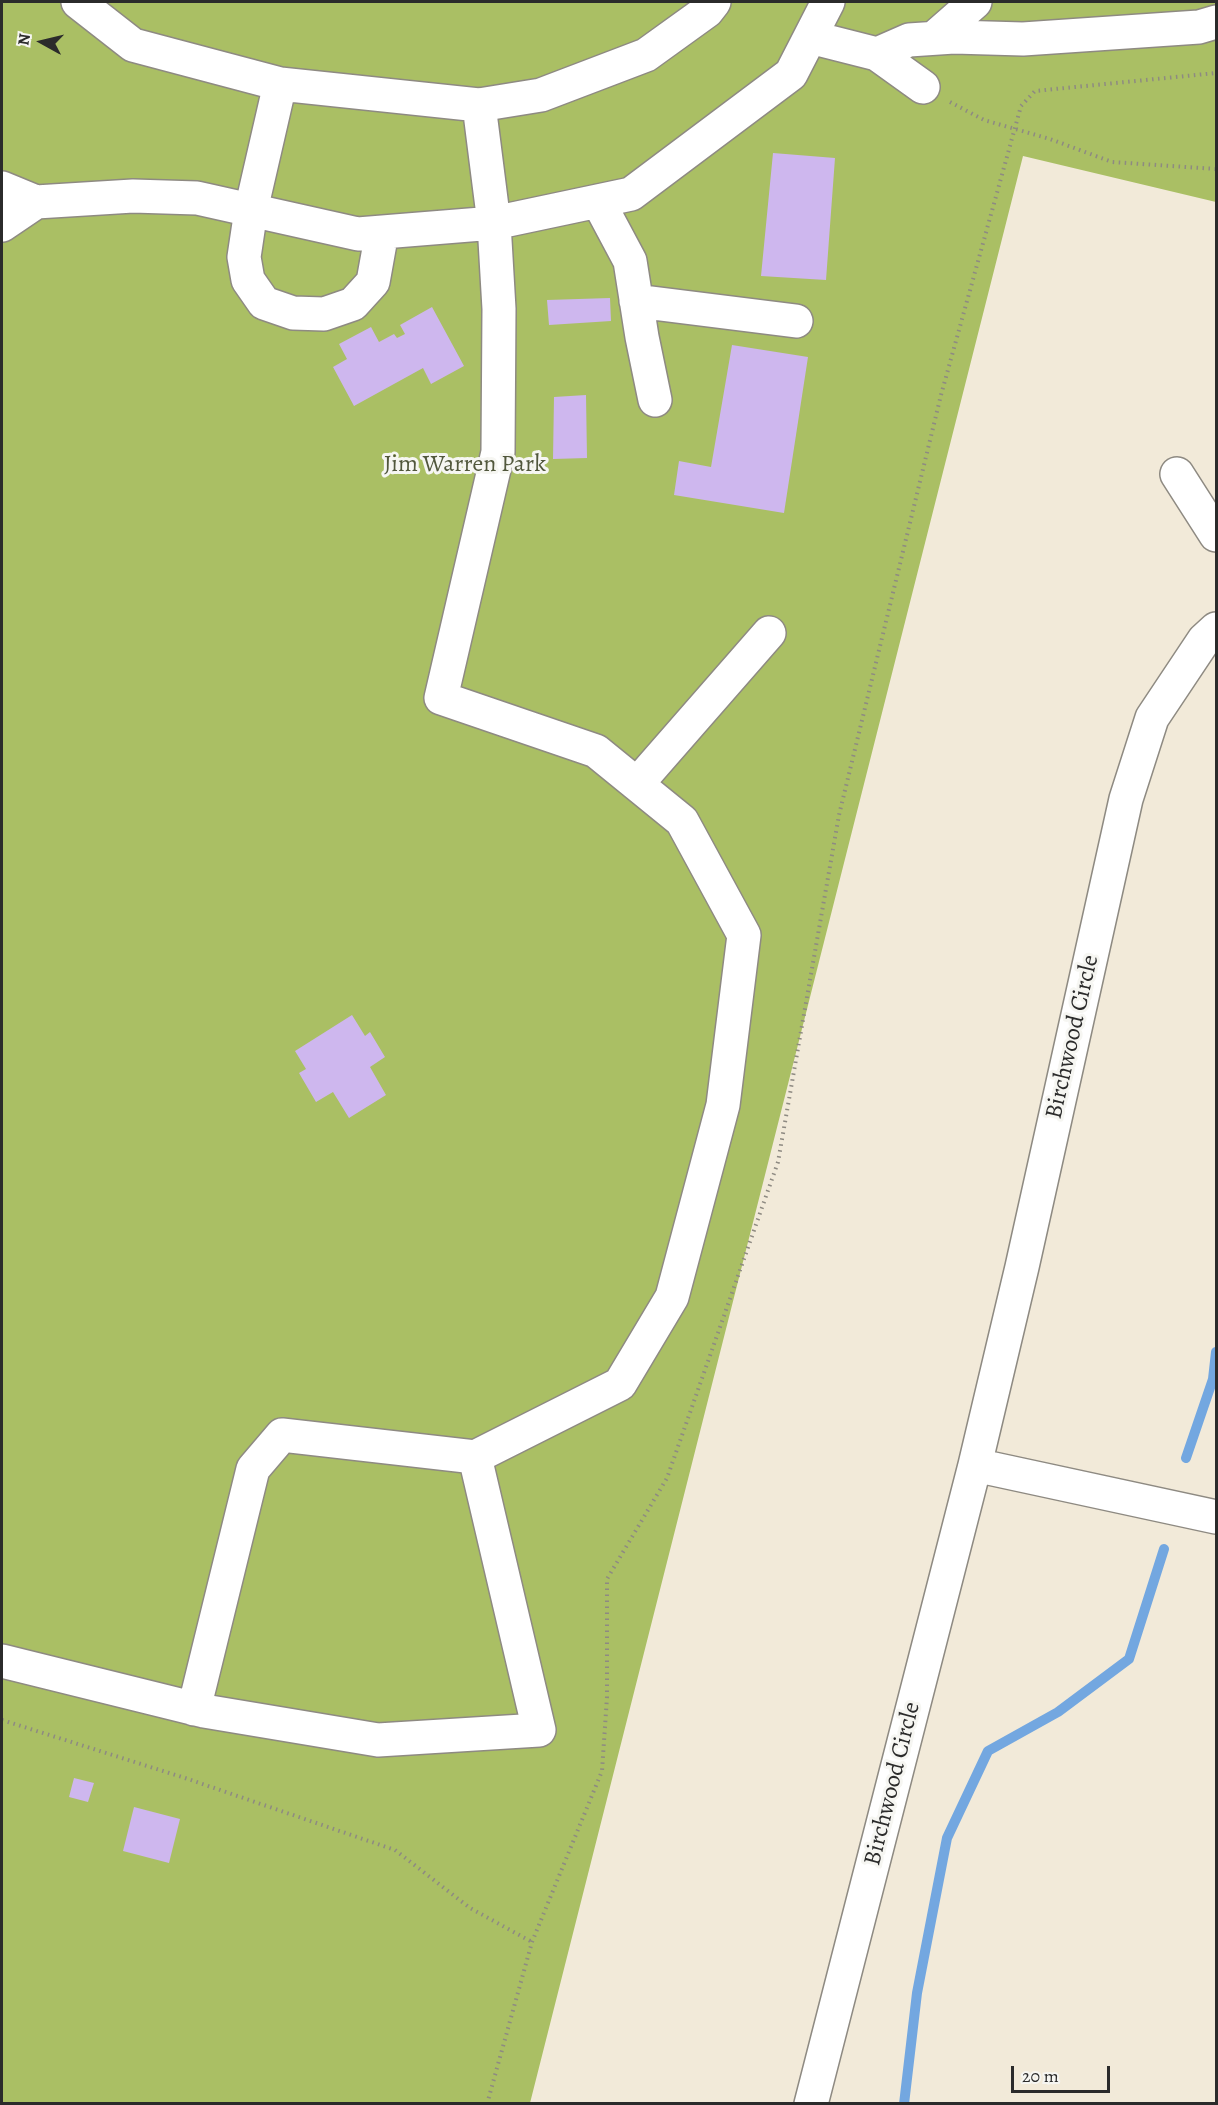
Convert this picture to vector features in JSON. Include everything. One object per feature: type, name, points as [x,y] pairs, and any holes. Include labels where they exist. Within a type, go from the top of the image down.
[{"type":"street","points":[[78,2],[133,45],[280,84],[479,105],[541,95],[646,55],[707,11],[714,2]]},
{"type":"street","points":[[2,188],[36,202],[133,196],[197,198],[358,234],[494,223],[631,194],[791,74],[828,2]]},
{"type":"street","points":[[934,39],[975,2]]},
{"type":"street","points":[[877,54],[909,40],[954,37],[1023,39],[1199,27],[1216,22]]},
{"type":"street","points":[[810,37],[877,54],[923,87]]},
{"type":"street","points":[[280,84],[251,210],[244,257],[248,280],[264,303],[292,313],[324,314],[353,304],[373,282],[382,232]]},
{"type":"street","points":[[194,1709],[253,1469],[282,1435],[475,1457],[620,1384],[672,1297],[723,1105],[744,934],[682,821],[596,751],[441,698],[498,452],[499,309],[494,223],[479,105]]},
{"type":"street","points":[[598,201],[630,261],[655,400]]},
{"type":"street","points":[[2,225],[36,202]]},
{"type":"street","points":[[636,301],[796,321]]},
{"type":"street","points":[[1177,474],[1216,535]]},
{"type":"street","name":"Birchwood Circle","points":[[811,2103],[975,1465],[1126,799],[1152,718],[1204,640],[1216,629]]},
{"type":"street","points":[[637,784],[769,633]]},
{"type":"street","points":[[2,1661],[194,1709],[378,1740],[539,1730],[475,1457]]},
{"type":"street","points":[[975,1465],[1216,1516]]},
{"type":"path","points":[[487,2103],[532,1942],[602,1771],[607,1697],[607,1579],[667,1478],[778,1162],[839,814],[941,396],[1021,106],[1035,91],[1216,73]]},
{"type":"path","points":[[923,87],[984,120],[1112,162],[1216,169]]},
{"type":"path","points":[[2,1720],[184,1778],[395,1850],[470,1908],[532,1942]]},
{"type":"green space","name":"Jim Warren Park","points":[[2,2],[1216,2],[1216,202],[1023,156],[530,2103],[2,2104]]},
{"type":"building","points":[[773,153],[835,158],[826,280],[761,276]]},
{"type":"building","points":[[610,298],[611,321],[549,325],[547,300]]},
{"type":"building","points":[[432,307],[464,366],[431,384],[423,368],[354,406],[333,367],[347,359],[339,344],[371,327],[379,342],[394,334],[397,338],[405,334],[400,325]]},
{"type":"building","points":[[732,345],[808,357],[784,513],[674,495],[679,461],[711,467]]},
{"type":"building","points":[[586,395],[587,458],[553,459],[554,397]]},
{"type":"building","points":[[352,1015],[365,1036],[370,1032],[385,1057],[370,1067],[386,1095],[349,1118],[333,1092],[316,1102],[299,1073],[306,1069],[295,1051]]},
{"type":"building","points":[[74,1778],[94,1783],[88,1802],[69,1797]]},
{"type":"building","points":[[134,1807],[180,1819],[169,1863],[123,1851]]},
{"type":"waterway","points":[[1186,1458],[1213,1379],[1216,1352]]},
{"type":"waterway","points":[[904,2104],[917,1993],[947,1838],[988,1751],[1058,1712],[1129,1659],[1164,1549]]}]
